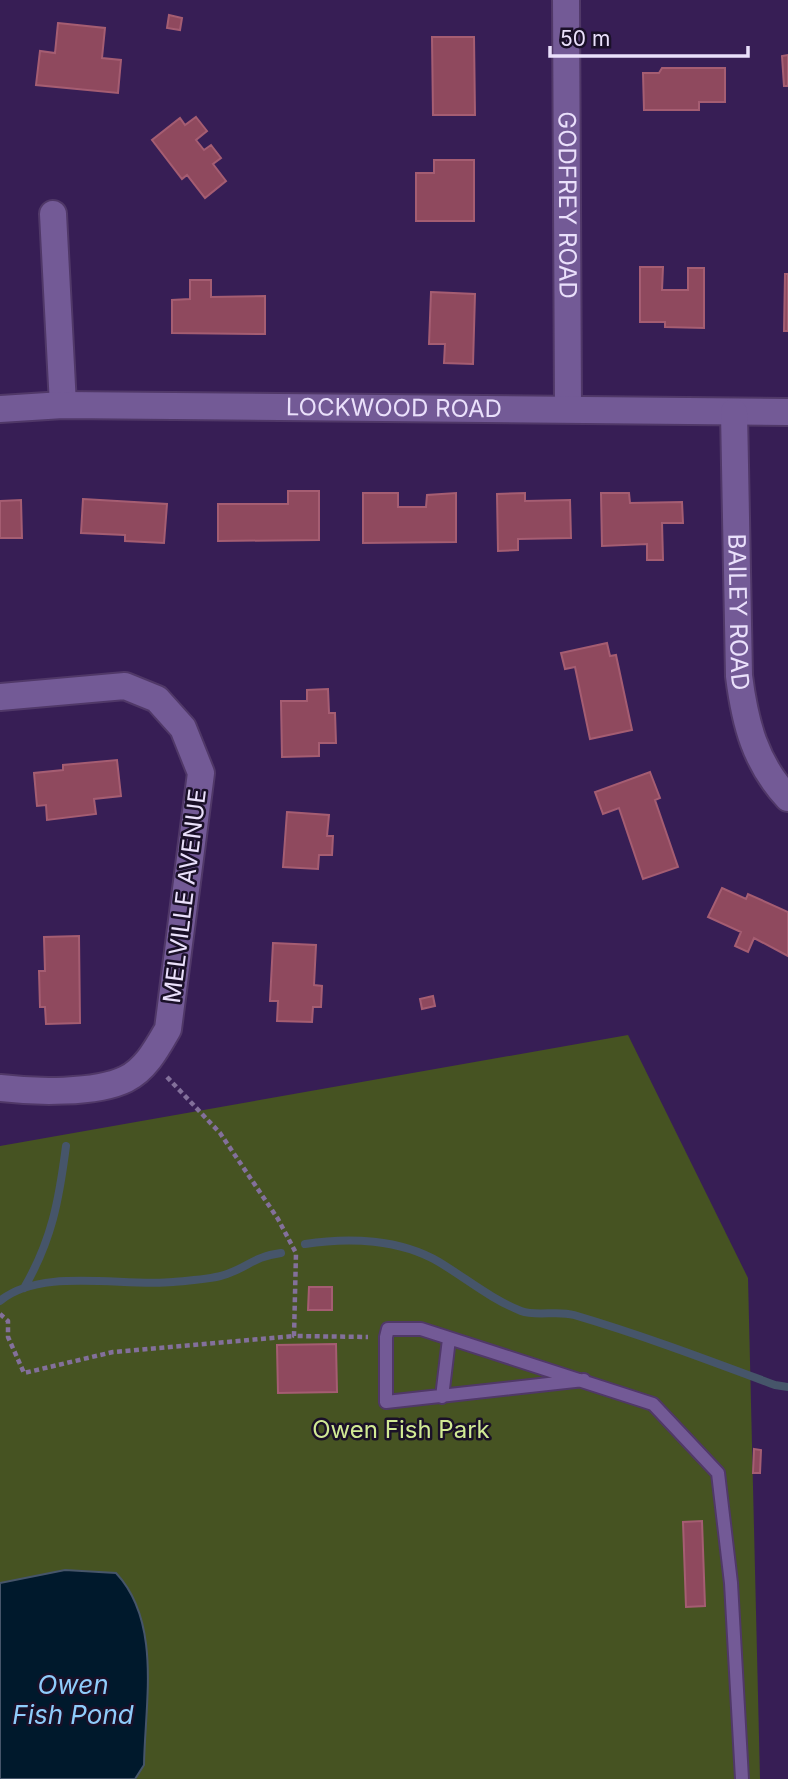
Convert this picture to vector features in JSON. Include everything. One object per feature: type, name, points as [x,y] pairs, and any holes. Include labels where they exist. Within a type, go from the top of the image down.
[{"type":"street","name":"GODFREY ROAD","points":[[566,0],[568,408]]},
{"type":"street","points":[[53,214],[62,405]]},
{"type":"street","name":"LOCKWOOD ROAD","points":[[0,409],[62,405],[788,412]]},
{"type":"street","name":"BAILEY ROAD","points":[[734,412],[739,676],[743,705],[760,760],[788,798]]},
{"type":"street","name":"MELVILLE AVENUE","points":[[0,697],[125,686],[157,699],[183,728],[201,773],[168,1029],[150,1060],[127,1079],[90,1089],[0,1088]]},
{"type":"lane","points":[[584,1380],[386,1402],[386,1337],[388,1329],[421,1329],[584,1380],[653,1404],[718,1473],[731,1583],[741,1779]]},
{"type":"lane","points":[[442,1397],[449,1339]]},
{"type":"path","points":[[150,1060],[219,1133],[290,1241],[296,1253],[294,1336]]},
{"type":"path","points":[[0,1314],[6,1319],[8,1337],[24,1373],[113,1352],[294,1336],[386,1337]]},
{"type":"green space","name":"Owen Fish Park","points":[[628,1035],[748,1278],[760,1779],[0,1779],[0,1146]]},
{"type":"water","name":"Owen Fish Pond","points":[[65,1570],[116,1573],[130,1593],[140,1615],[148,1664],[148,1690],[144,1765],[135,1779],[0,1779],[0,1583]]},
{"type":"building","points":[[169,15],[182,18],[180,30],[167,28]]},
{"type":"building","points":[[58,23],[105,28],[102,58],[121,60],[118,93],[36,85],[40,51],[55,53]]},
{"type":"building","points":[[432,37],[474,37],[475,115],[433,115]]},
{"type":"building","points":[[788,55],[788,86],[784,86],[782,56]]},
{"type":"building","points":[[662,68],[725,68],[725,102],[699,102],[699,110],[644,110],[643,73],[659,73]]},
{"type":"building","points":[[196,117],[207,131],[196,140],[204,150],[211,145],[221,158],[213,164],[226,181],[205,198],[187,175],[182,179],[152,140],[180,118],[185,125]]},
{"type":"building","points":[[434,160],[474,160],[474,221],[416,221],[416,173],[434,173]]},
{"type":"building","points":[[640,267],[663,267],[662,290],[688,290],[688,268],[704,268],[704,328],[665,327],[665,322],[640,322]]},
{"type":"building","points":[[785,274],[788,274],[788,331],[784,331]]},
{"type":"building","points":[[190,280],[211,280],[211,297],[265,296],[265,334],[172,333],[172,300],[190,299]]},
{"type":"building","points":[[431,292],[475,294],[473,364],[444,363],[445,344],[429,344]]},
{"type":"building","points":[[288,491],[319,491],[319,540],[218,541],[218,504],[288,504]]},
{"type":"building","points":[[363,493],[398,493],[398,507],[426,507],[427,495],[456,493],[456,542],[363,543]]},
{"type":"building","points":[[525,493],[525,501],[570,500],[571,538],[518,539],[518,550],[498,551],[497,494]]},
{"type":"building","points":[[601,493],[629,493],[630,503],[682,502],[683,523],[662,523],[663,560],[647,560],[647,544],[602,546]]},
{"type":"building","points":[[83,499],[167,504],[164,543],[125,541],[125,535],[81,533]]},
{"type":"building","points":[[21,500],[22,538],[0,538],[0,501]]},
{"type":"building","points":[[607,643],[610,656],[616,655],[632,730],[590,739],[575,667],[565,669],[561,653]]},
{"type":"building","points":[[328,689],[329,713],[335,713],[336,743],[319,743],[319,756],[282,757],[281,701],[307,701],[307,690]]},
{"type":"building","points":[[117,760],[121,796],[94,799],[96,814],[47,820],[46,805],[37,806],[34,773],[63,770],[63,765]]},
{"type":"building","points":[[650,772],[660,798],[655,800],[678,867],[643,879],[619,808],[603,814],[595,792]]},
{"type":"building","points":[[287,812],[329,815],[327,836],[333,836],[332,855],[319,855],[318,869],[283,867]]},
{"type":"building","points":[[722,888],[746,899],[748,894],[788,912],[788,956],[754,938],[748,952],[735,946],[741,932],[708,917]]},
{"type":"building","points":[[79,936],[80,1023],[46,1024],[45,1007],[40,1007],[39,971],[45,971],[44,937]]},
{"type":"building","points":[[273,943],[316,945],[314,985],[322,986],[321,1007],[313,1007],[312,1022],[277,1021],[278,1001],[270,1001]]},
{"type":"building","points":[[433,996],[435,1006],[422,1009],[420,999]]},
{"type":"building","points":[[309,1287],[332,1287],[332,1310],[308,1310]]},
{"type":"building","points":[[336,1344],[337,1392],[278,1393],[277,1345]]},
{"type":"building","points":[[754,1449],[761,1450],[760,1473],[753,1473]]},
{"type":"building","points":[[702,1521],[705,1606],[686,1607],[683,1522]]},
{"type":"waterway","points":[[24,1288],[48,1236],[66,1146]]},
{"type":"waterway","points":[[305,1244],[356,1241],[408,1248],[439,1262],[489,1295],[521,1311],[574,1315],[650,1339],[775,1385],[788,1387]]},
{"type":"waterway","points":[[0,1301],[37,1284],[59,1281],[153,1283],[214,1278],[258,1259],[281,1253]]}]
